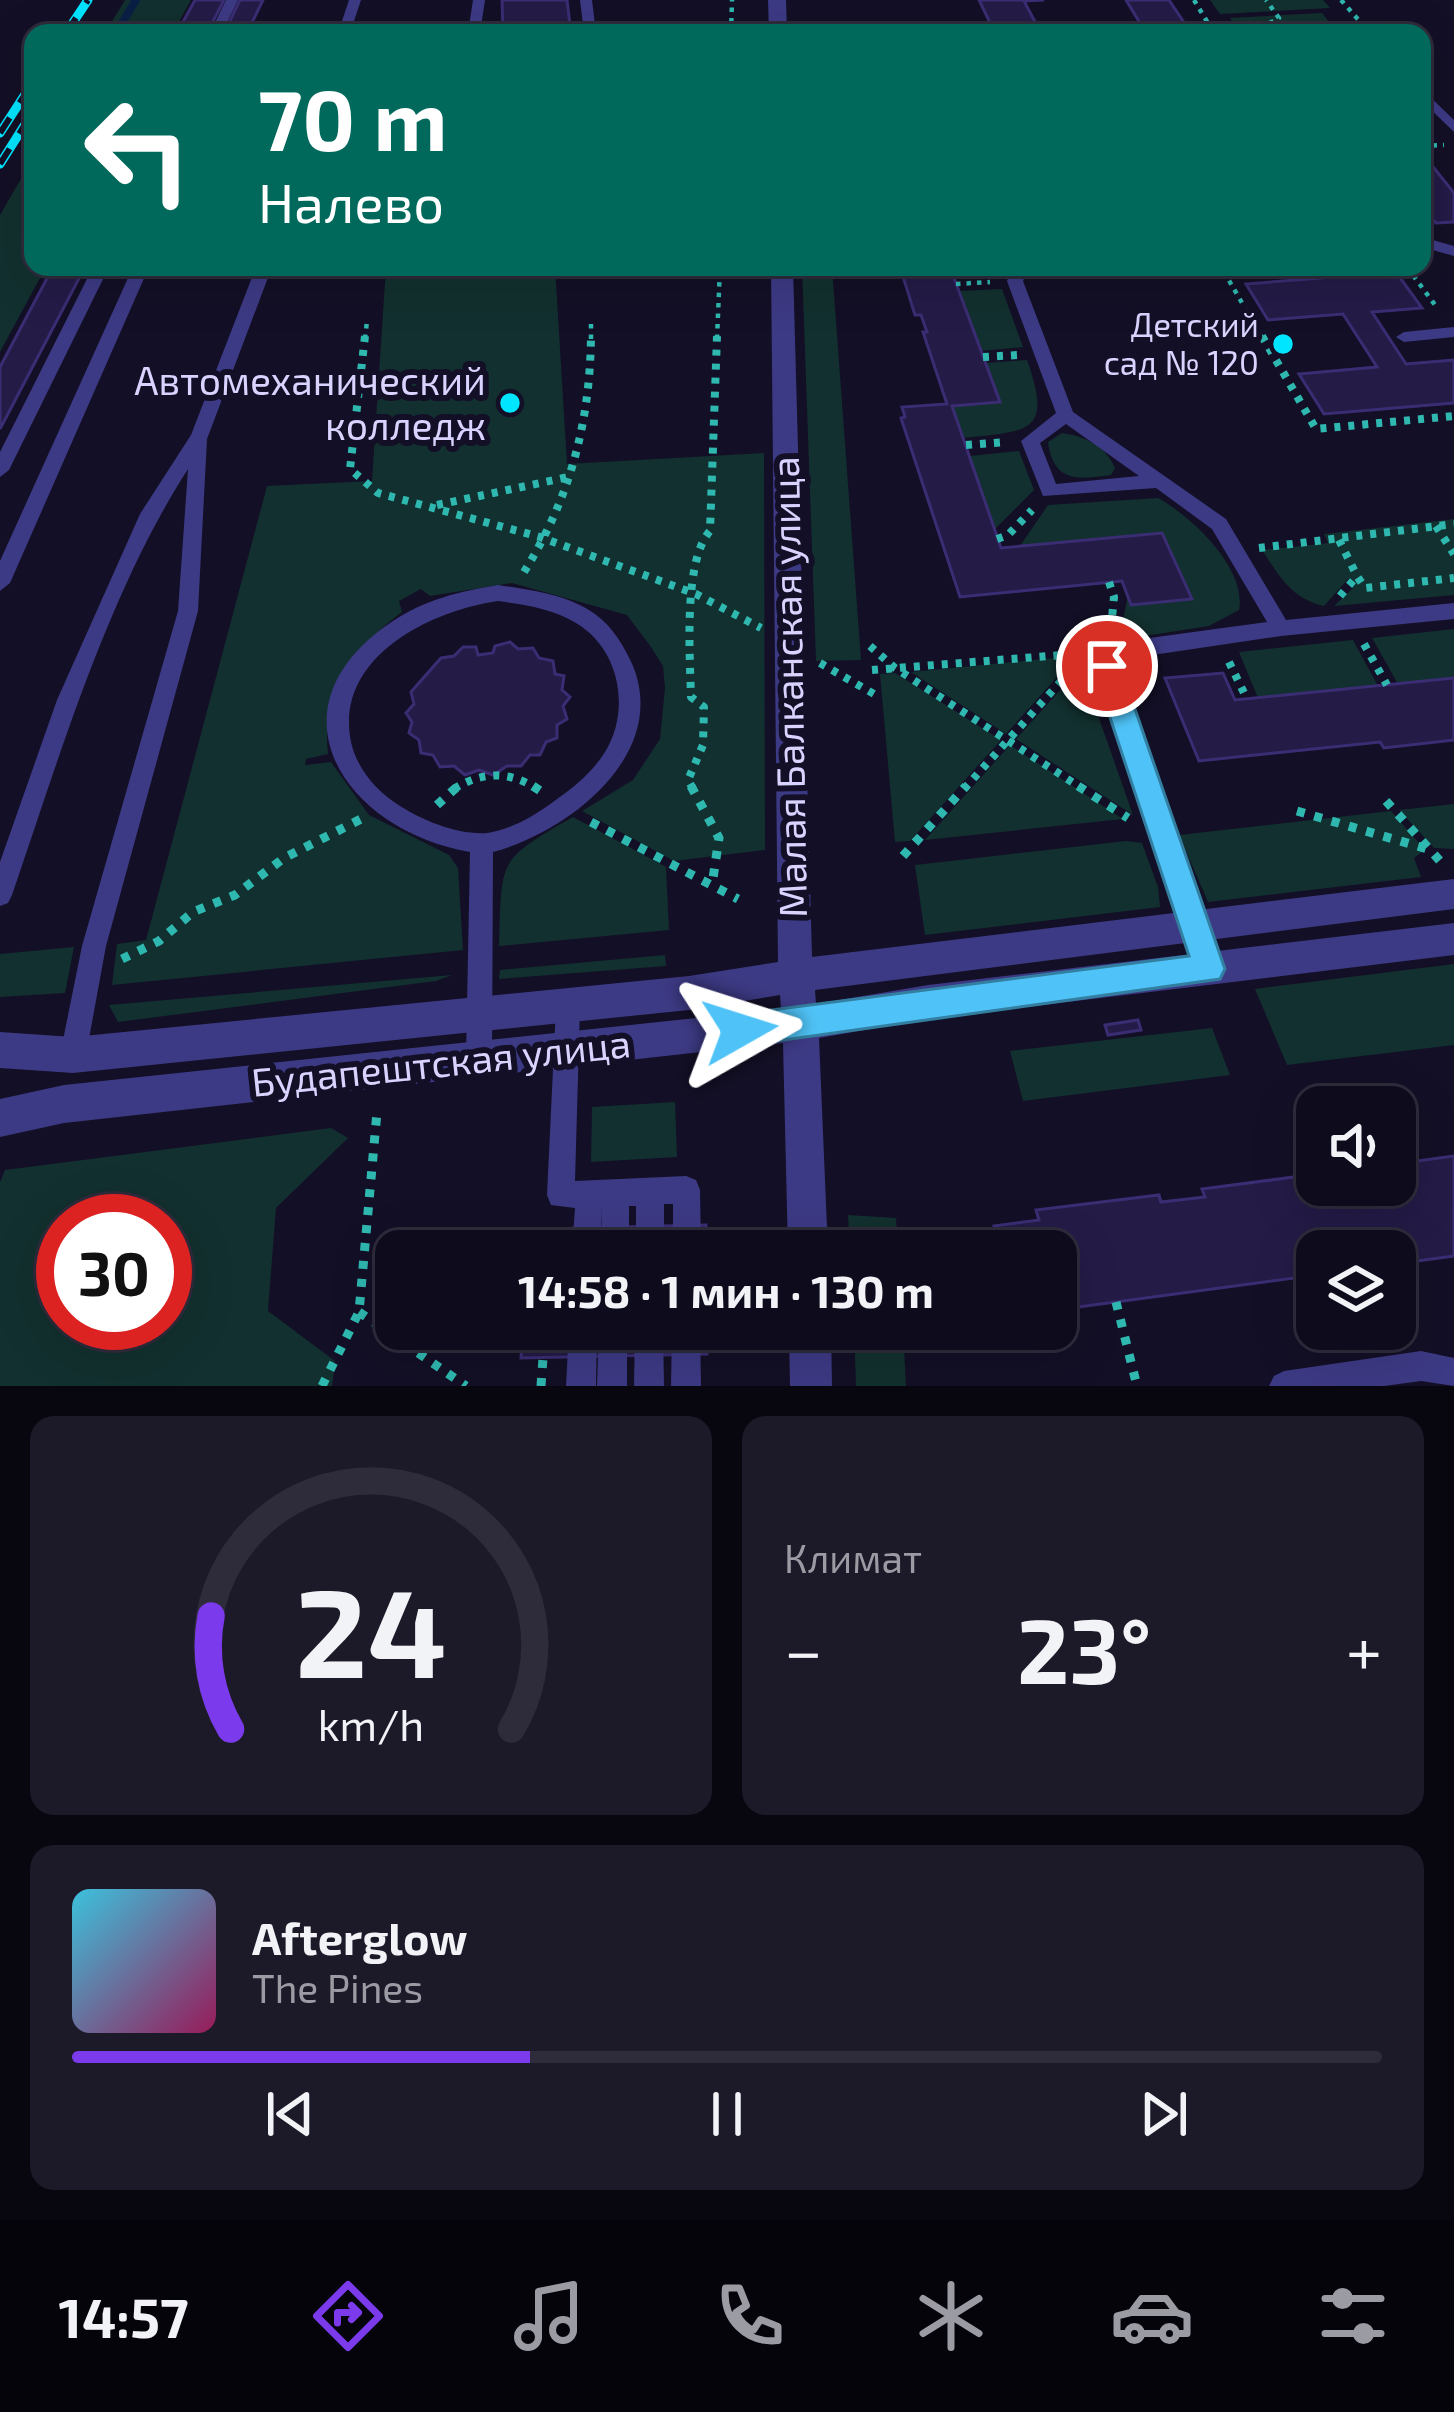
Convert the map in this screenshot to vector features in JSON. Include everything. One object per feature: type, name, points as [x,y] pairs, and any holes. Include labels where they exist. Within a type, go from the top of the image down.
[{"type":"street","name":"Малая Балканская улица","points":[[782,276],[796,978],[807,1230]]},
{"type":"street","name":"Будапештская улица","points":[[0,1050],[73,1055],[568,1007],[918,957],[1454,895]]},
{"type":"street","name":"Будапештская улица","points":[[0,1118],[64,1104],[800,1024],[928,1002],[1454,939]]},
{"type":"street","points":[[810,1350],[811,1386]]},
{"type":"lane","points":[[1431,103],[1454,128]]},
{"type":"lane","points":[[0,470],[97,276]]},
{"type":"lane","points":[[0,583],[137,276]]},
{"type":"lane","points":[[0,895],[68,700],[149,514],[200,436],[261,276]]},
{"type":"lane","points":[[1019,276],[1066,415],[1219,524],[1281,628]]},
{"type":"lane","points":[[1403,337],[1454,332]]},
{"type":"lane","points":[[1066,415],[1030,441],[1050,491],[1163,481]]},
{"type":"lane","points":[[73,1055],[91,964],[188,611],[200,436]]},
{"type":"lane","points":[[498,593],[529,594],[566,606],[598,629],[627,667],[631,712],[619,754],[589,793],[566,809],[506,838],[482,844],[440,835],[381,809],[358,784],[340,752],[339,717],[352,677],[376,646],[425,611],[498,593]]},
{"type":"lane","points":[[1209,969],[1108,679],[1111,655],[1217,636],[1454,610]]},
{"type":"lane","points":[[479,1059],[482,844]]},
{"type":"lane","points":[[568,1007],[561,1195],[686,1190],[687,1230]]},
{"type":"lane","points":[[650,1191],[650,1230]]},
{"type":"lane","points":[[592,1230],[602,1193]]},
{"type":"lane","points":[[602,1193],[610,1230]]},
{"type":"lane","points":[[581,1386],[582,1350]]},
{"type":"lane","points":[[612,1386],[613,1350]]},
{"type":"lane","points":[[649,1350],[649,1386]]},
{"type":"lane","points":[[686,1350],[686,1386]]},
{"type":"lane","points":[[1284,1386],[1420,1366],[1454,1373]]},
{"type":"path","points":[[1266,0],[1279,18],[1268,24]]},
{"type":"path","points":[[1341,0],[1362,24]]},
{"type":"path","points":[[712,885],[719,838],[688,780],[704,745],[704,707],[691,697],[696,594],[692,571],[697,547],[710,531],[720,276]]},
{"type":"path","points":[[956,284],[1006,276]]},
{"type":"path","points":[[1239,276],[1227,277],[1316,429],[1454,416]]},
{"type":"path","points":[[1414,276],[1442,315]]},
{"type":"path","points":[[519,579],[547,539],[584,442],[592,392],[591,319]]},
{"type":"path","points":[[367,322],[350,469],[378,493],[436,505],[547,539],[696,594],[874,694]]},
{"type":"path","points":[[966,445],[1030,441]]},
{"type":"path","points":[[436,505],[460,496],[498,493],[573,476]]},
{"type":"path","points":[[997,539],[1008,536],[1050,491]]},
{"type":"path","points":[[1236,550],[1454,524]]},
{"type":"path","points":[[1436,526],[1454,554]]},
{"type":"path","points":[[1338,539],[1358,576]]},
{"type":"path","points":[[872,670],[1111,655],[1114,597],[1109,582]]},
{"type":"path","points":[[1351,621],[1387,685]]},
{"type":"path","points":[[1217,636],[1246,699]]},
{"type":"path","points":[[870,646],[896,668],[1144,829]]},
{"type":"path","points":[[904,856],[1086,653]]},
{"type":"path","points":[[431,813],[443,796],[473,776],[508,772],[566,809],[738,899]]},
{"type":"path","points":[[1386,801],[1443,864],[1454,863]]},
{"type":"path","points":[[91,964],[126,959],[194,912],[236,895],[284,858],[381,809]]},
{"type":"path","points":[[1297,812],[1431,850]]},
{"type":"path","points":[[322,1386],[359,1312],[377,1112]]},
{"type":"path","points":[[1116,1302],[1137,1386]]},
{"type":"path","points":[[359,1312],[466,1386]]},
{"type":"path","points":[[541,1386],[543,1358]]},
{"type":"green space","points":[[125,0],[191,0],[178,24],[110,24]]},
{"type":"green space","points":[[1210,0],[1323,0],[1330,8],[1220,14]]},
{"type":"green space","points":[[1322,13],[1331,24],[1234,24],[1230,18]]},
{"type":"green space","points":[[24,174],[24,276],[41,276],[0,352],[0,215]]},
{"type":"green space","points":[[385,276],[556,276],[567,464],[764,453],[765,850],[674,861],[582,811],[633,780],[660,739],[663,666],[627,615],[512,583],[430,596],[421,589],[399,601],[402,612],[369,641],[344,673],[330,710],[328,754],[306,759],[305,765],[331,762],[369,815],[449,855],[458,868],[463,950],[112,985],[117,944],[146,940],[267,486],[372,481]]},
{"type":"green space","points":[[802,276],[833,276],[861,660],[816,661]]},
{"type":"green space","points":[[1002,289],[1023,347],[980,351],[958,291]]},
{"type":"green space","points":[[1027,360],[1037,402],[1030,424],[1005,433],[963,438],[952,406],[985,363]]},
{"type":"green space","points":[[1062,433],[1100,448],[1115,468],[1111,475],[1088,478],[1061,471],[1048,442]]},
{"type":"green space","points":[[1019,451],[1034,490],[994,530],[970,456]]},
{"type":"green space","points":[[1158,498],[1186,517],[1226,561],[1239,594],[1239,610],[1209,626],[1119,640],[1128,595],[1132,605],[1192,599],[1162,533],[1020,546],[1048,505]]},
{"type":"green space","points":[[1454,519],[1454,595],[1334,606],[1354,587],[1349,578],[1324,606],[1295,592],[1262,550],[1328,543],[1324,534]]},
{"type":"green space","points":[[1454,629],[1454,678],[1398,684],[1372,638]]},
{"type":"green space","points":[[1353,640],[1378,686],[1258,698],[1239,652]]},
{"type":"green space","points":[[1076,656],[1006,734],[911,672]]},
{"type":"green space","points":[[1081,667],[1133,815],[1016,739]]},
{"type":"green space","points":[[895,673],[1001,740],[910,841],[895,842],[880,674]]},
{"type":"green space","points":[[1010,745],[1123,819],[925,840]]},
{"type":"green space","points":[[1454,804],[1454,849],[1434,848],[1399,810]]},
{"type":"green space","points":[[1391,811],[1425,850],[1414,858],[1421,877],[1208,902],[1179,835]]},
{"type":"green space","points":[[573,817],[666,867],[669,930],[499,946],[501,895],[508,865],[529,843]]},
{"type":"green space","points":[[1142,843],[1160,907],[925,935],[915,865]]},
{"type":"green space","points":[[74,947],[65,993],[0,997],[0,954]]},
{"type":"green space","points":[[665,955],[666,966],[499,979],[500,970]]},
{"type":"green space","points":[[1454,964],[1454,1045],[1287,1065],[1255,989]]},
{"type":"green space","points":[[452,975],[436,981],[118,1022],[109,1005]]},
{"type":"green space","points":[[1212,1028],[1230,1075],[1023,1101],[1010,1051]]},
{"type":"green space","points":[[675,1102],[677,1157],[591,1162],[592,1107]]},
{"type":"green space","points":[[331,1128],[348,1138],[276,1208],[268,1311],[335,1361],[332,1386],[0,1386],[0,1182],[5,1170]]},
{"type":"green space","points":[[848,1215],[896,1218],[897,1230],[849,1230]]},
{"type":"green space","points":[[855,1350],[904,1350],[906,1386],[856,1386]]},
{"type":"building","points":[[195,0],[224,0],[212,24],[182,24]]},
{"type":"building","points":[[240,0],[263,0],[251,24],[228,24]]},
{"type":"building","points":[[502,0],[567,0],[570,24],[503,24]]},
{"type":"building","points":[[979,0],[1044,0],[1024,1],[1036,24],[991,24]]},
{"type":"building","points":[[1126,0],[1169,0],[1185,24],[1141,24]]},
{"type":"building","points":[[1431,164],[1454,193],[1454,222],[1436,223],[1431,218]]},
{"type":"building","points":[[48,276],[80,276],[0,429],[0,367]]},
{"type":"building","points":[[903,276],[953,276],[1000,402],[952,406],[1001,548],[1162,533],[1192,599],[1131,605],[1122,581],[960,597],[901,418],[905,417],[902,407],[947,404],[921,315],[915,315]]},
{"type":"building","points":[[1399,276],[1422,308],[1372,312],[1406,364],[1454,360],[1454,403],[1324,414],[1299,374],[1377,367],[1343,314],[1268,320],[1246,284]]},
{"type":"building","points":[[510,642],[518,649],[533,648],[539,658],[553,661],[555,674],[564,676],[562,690],[570,697],[563,706],[567,719],[557,725],[557,738],[521,766],[507,766],[493,775],[479,770],[465,775],[454,766],[440,767],[433,755],[421,753],[419,740],[409,733],[412,722],[406,713],[414,704],[411,692],[441,658],[454,656],[463,647],[476,647],[478,655],[493,653],[495,646]]},
{"type":"building","points":[[1223,673],[1235,700],[1454,678],[1454,740],[1384,748],[1380,742],[1199,761],[1165,678]]},
{"type":"building","points":[[1138,1020],[1141,1030],[1108,1035],[1105,1025]]},
{"type":"building","points":[[1454,1156],[1454,1256],[1416,1261],[1416,1230],[1296,1230],[1296,1278],[1077,1307],[1077,1230],[995,1230],[994,1226],[1039,1220],[1036,1210],[1159,1195],[1161,1202],[1205,1197],[1202,1189],[1296,1177],[1296,1206],[1416,1206],[1416,1161]]},
{"type":"building","points":[[706,1225],[706,1230],[573,1228]]},
{"type":"building","points":[[522,1350],[707,1350],[707,1354],[521,1358]]},
{"type":"waterway","points":[[121,24],[136,0]]},
{"type":"railway","points":[[72,24],[88,0]]},
{"type":"railway","points":[[0,133],[24,96]]},
{"type":"railway","points":[[0,164],[24,126]]},
{"type":"place","name":"Детский сад № 120","points":[[1283,344]]},
{"type":"place","name":"Автомеханический колледж","points":[[510,403]]},
{"type":"route","points":[[740,1030],[1209,969],[1107,666]]}]
